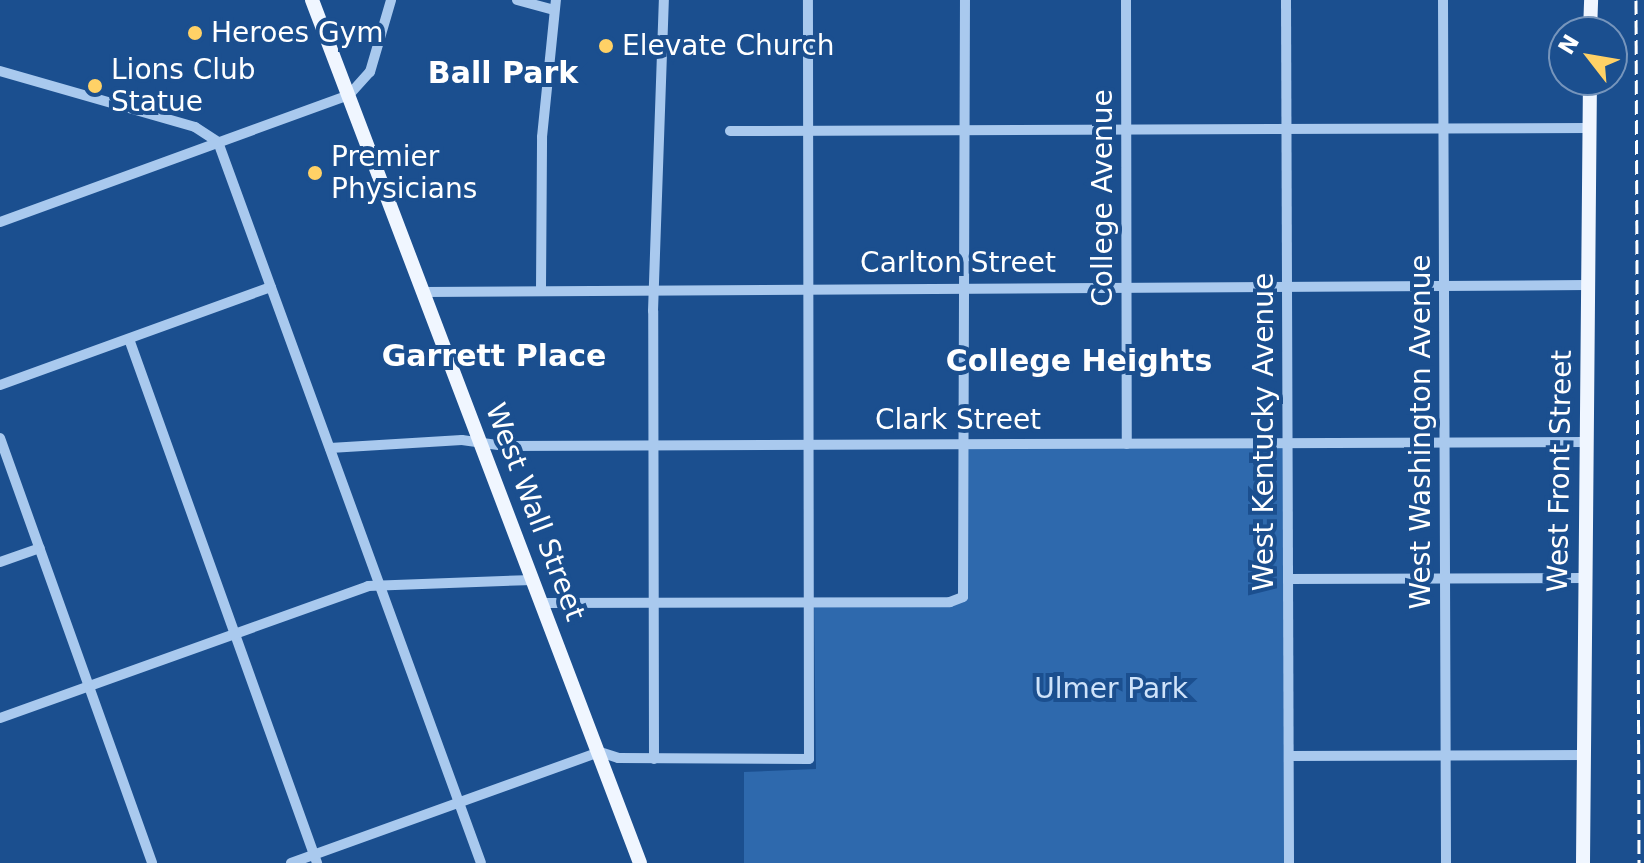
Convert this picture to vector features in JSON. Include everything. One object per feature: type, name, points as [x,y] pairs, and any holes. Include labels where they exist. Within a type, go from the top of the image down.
[{"type":"main road","name":"West Wall Street","points":[[312,0],[640,863]]},
{"type":"main road","name":"West Front Street","points":[[1583,863],[1590,96]]},
{"type":"street","points":[[0,222],[349,95],[370,72],[391,0]]},
{"type":"street","points":[[517,0],[555,5],[542,137],[541,288]]},
{"type":"street","points":[[654,759],[654,288],[664,0]]},
{"type":"street","points":[[291,863],[315,859],[459,802],[600,752],[654,759],[809,759],[808,0]]},
{"type":"street","points":[[542,603],[950,602],[963,597],[966,445],[965,0]]},
{"type":"street","name":"College Avenue","points":[[1126,0],[1127,444]]},
{"type":"street","name":"West Kentucky Avenue","points":[[1286,0],[1289,863]]},
{"type":"street","name":"West Washington Avenue","points":[[1443,0],[1446,863]]},
{"type":"street","points":[[0,71],[195,127],[218,142],[481,863]]},
{"type":"street","points":[[730,131],[1589,128]]},
{"type":"street","name":"Carlton Street","points":[[424,292],[541,288],[1588,285]]},
{"type":"street","points":[[0,385],[271,287]]},
{"type":"street","points":[[129,339],[315,859]]},
{"type":"street","points":[[0,438],[152,863]]},
{"type":"street","name":"Clark Street","points":[[330,448],[480,443],[966,445],[1587,442]]},
{"type":"street","points":[[0,562],[40,548]]},
{"type":"street","points":[[1288,579],[1585,578]]},
{"type":"street","points":[[0,718],[235,633],[380,585],[533,580]]},
{"type":"street","points":[[1289,756],[1584,755]]},
{"type":"green space","name":"Ulmer Park","points":[[1285,445],[1285,863],[744,863],[744,772],[816,769],[814,603],[963,600],[968,446]]},
{"type":"railway","points":[[1636,0],[1639,863]]},
{"type":"place","name":"Heroes Gym","points":[[195,33]]},
{"type":"place","name":"Elevate Church","points":[[606,46]]},
{"type":"place","name":"Lions Club Statue","points":[[95,86]]},
{"type":"place","name":"Premier Physicians","points":[[315,173]]},
{"type":"district","name":"Ball Park","points":[[503,73]]},
{"type":"district","name":"Garrett Place","points":[[494,356]]},
{"type":"district","name":"College Heights","points":[[1079,361]]}]
